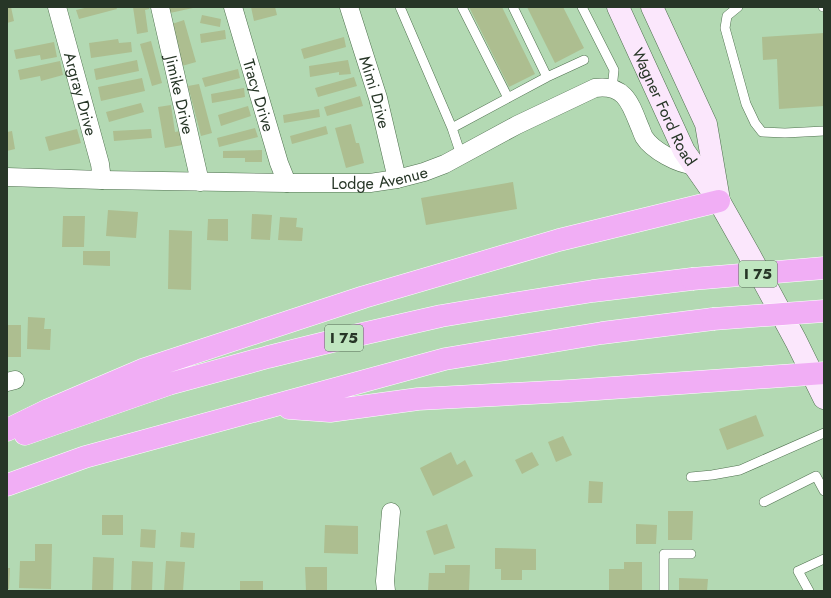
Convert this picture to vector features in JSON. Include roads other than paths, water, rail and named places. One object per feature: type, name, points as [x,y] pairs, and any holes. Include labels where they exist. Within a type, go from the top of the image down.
[{"type":"highway","points":[[7,430],[48,410],[142,370],[364,297],[559,240],[719,201]]},
{"type":"highway","name":"I 75","points":[[7,441],[169,384],[349,336],[441,316],[593,291],[692,279],[824,268]]},
{"type":"highway","points":[[7,485],[85,457],[446,359],[602,333],[713,319],[824,311]]},
{"type":"highway","points":[[273,406],[330,411],[418,399],[576,390],[818,373]]},
{"type":"main road","name":"Wagner Ford Road","points":[[618,7],[684,151],[719,201],[818,373],[824,398]]},
{"type":"main road","points":[[638,7],[663,60],[673,126]]},
{"type":"main road","name":"Wagner Ford Road","points":[[652,7],[706,124],[719,201]]},
{"type":"street","name":"Argray Drive","points":[[57,7],[100,164],[102,180]]},
{"type":"street","name":"Jimike Drive","points":[[160,7],[200,182]]},
{"type":"street","name":"Tracy Drive","points":[[233,7],[277,155],[287,183]]},
{"type":"street","name":"Mimi Drive","points":[[349,7],[378,98],[397,179]]},
{"type":"street","name":"Lodge Avenue","points":[[7,177],[200,182],[370,183],[397,179],[424,172],[445,164],[517,125],[595,88],[604,87],[612,89]]},
{"type":"street","points":[[612,89],[616,89],[625,96],[630,104],[644,138],[654,148],[671,158],[694,165]]},
{"type":"street","points":[[386,591],[385,581],[391,512]]},
{"type":"lane","points":[[400,7],[452,128],[461,155]]},
{"type":"lane","points":[[462,7],[508,98]]},
{"type":"lane","points":[[513,7],[547,77]]},
{"type":"lane","points":[[582,7],[614,70],[612,89]]},
{"type":"lane","points":[[738,7],[726,16],[725,28],[746,104],[755,123],[762,132],[785,133],[824,131]]},
{"type":"lane","points":[[452,128],[547,77],[584,60]]},
{"type":"lane","points":[[691,477],[740,470],[824,433]]},
{"type":"lane","points":[[764,502],[816,476],[824,491]]},
{"type":"lane","points":[[664,591],[664,554],[691,554]]},
{"type":"lane","points":[[809,591],[798,571],[824,558]]}]
